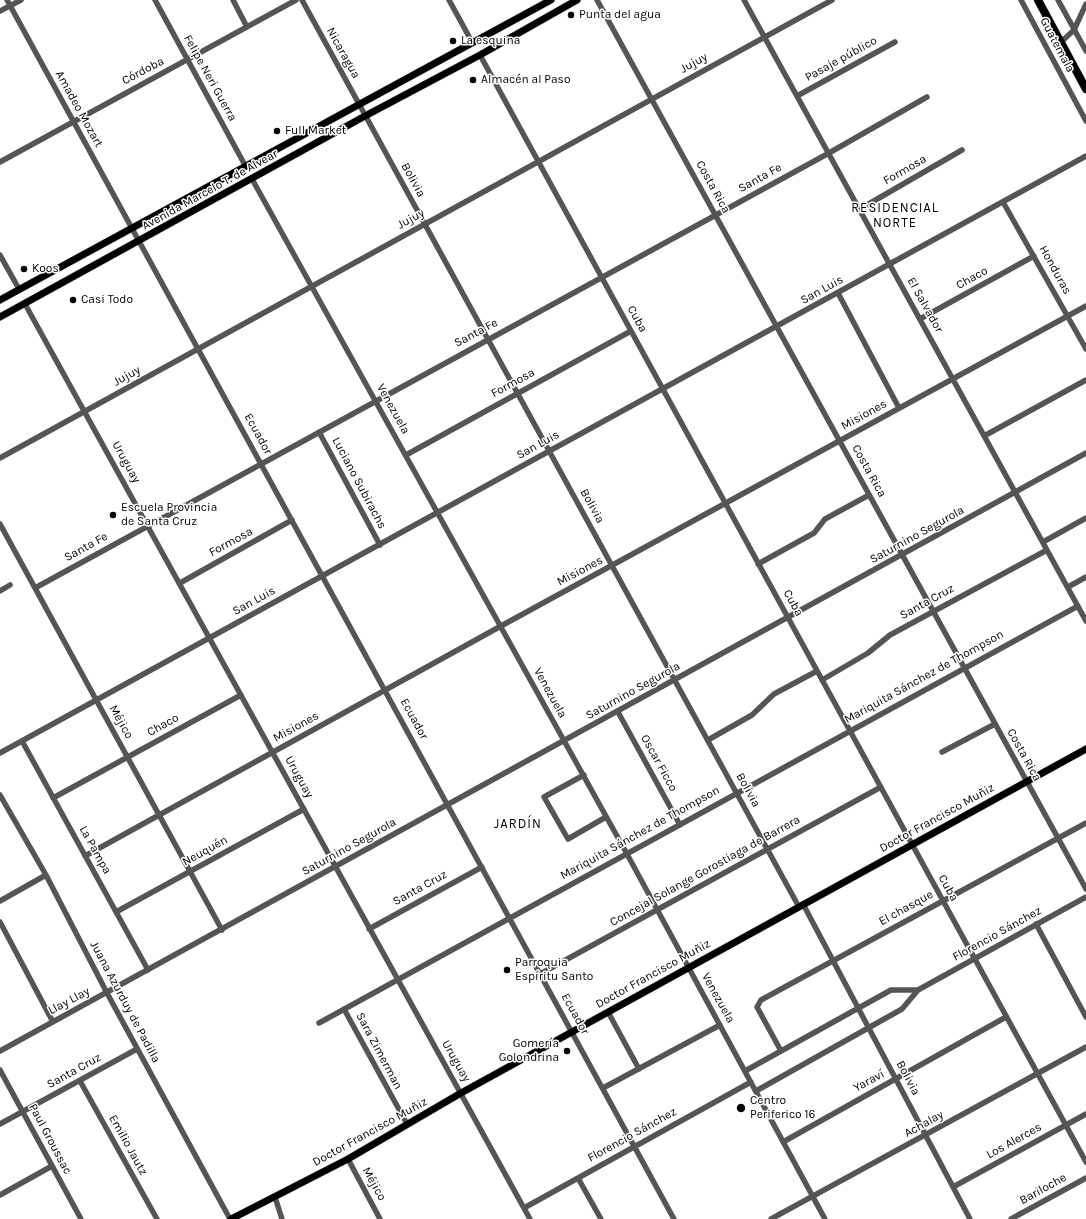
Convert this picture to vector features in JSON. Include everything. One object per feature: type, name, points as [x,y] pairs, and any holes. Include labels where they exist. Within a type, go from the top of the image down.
[{"type":"highway","points":[[1038,0],[1086,89]]},
{"type":"main road","name":"Avenida Marcelo T. de Alvear","points":[[0,300],[132,230],[551,0]]},
{"type":"main road","name":"Avenida Marcelo T. de Alvear","points":[[0,317],[480,55],[577,0]]},
{"type":"main road","name":"Doctor Francisco Muñiz","points":[[231,1219],[348,1159],[461,1093],[1086,748]]},
{"type":"street","name":"Amadeo Mozart","points":[[7,0],[132,230]]},
{"type":"street","points":[[0,11],[21,0]]},
{"type":"street","name":"Felipe Neri Guerra","points":[[154,0],[246,167]]},
{"type":"street","points":[[233,0],[247,27]]},
{"type":"street","name":"Córdoba","points":[[0,162],[296,0]]},
{"type":"street","name":"Nicaragua","points":[[302,0],[366,116]]},
{"type":"street","points":[[449,0],[472,42]]},
{"type":"street","name":"Costa Rica","points":[[597,0],[1086,889]]},
{"type":"street","name":"El Salvador","points":[[744,0],[1086,621]]},
{"type":"street","name":"Jujuy","points":[[0,458],[832,0]]},
{"type":"street","name":"Guatemala","points":[[1058,0],[1086,51]]},
{"type":"street","name":"Guatemala","points":[[1023,1],[1086,121]]},
{"type":"street","points":[[1061,42],[1074,30],[1085,10],[1086,4]]},
{"type":"street","name":"Pasaje público","points":[[797,96],[895,42]]},
{"type":"street","name":"Cuba","points":[[480,55],[1086,1162]]},
{"type":"street","name":"Santa Fe","points":[[35,588],[261,462],[320,432],[829,153],[927,97]]},
{"type":"street","name":"Bolivia","points":[[366,116],[737,793],[833,961],[970,1219]]},
{"type":"street","name":"Formosa","points":[[860,209],[962,150]]},
{"type":"street","name":"San Luis","points":[[0,752],[838,294],[1086,156]]},
{"type":"street","name":"Venezuela","points":[[252,179],[627,854],[825,1219]]},
{"type":"street","name":"Honduras","points":[[1003,202],[1086,349]]},
{"type":"street","name":"Ecuador","points":[[132,230],[323,575],[674,1219]]},
{"type":"street","points":[[0,255],[19,289]]},
{"type":"street","name":"Chaco","points":[[920,319],[1034,256]]},
{"type":"street","points":[[838,294],[899,408]]},
{"type":"street","name":"Uruguay","points":[[25,304],[530,1219]]},
{"type":"street","name":"Misiones","points":[[85,856],[160,816],[500,626],[1086,306]]},
{"type":"street","name":"Formosa","points":[[406,455],[631,331]]},
{"type":"street","points":[[984,436],[1086,380]]},
{"type":"street","name":"Luciano Subirachs","points":[[320,432],[380,545]]},
{"type":"street","name":"Saturnino Segurola","points":[[148,970],[1016,493],[1086,453]]},
{"type":"street","points":[[758,564],[814,533],[824,519],[869,495]]},
{"type":"street","points":[[1043,542],[1086,518]]},
{"type":"street","name":"Formosa","points":[[180,583],[292,520]]},
{"type":"street","name":"Méjico","points":[[0,524],[222,930]]},
{"type":"street","name":"Santa Cruz","points":[[822,680],[868,653],[890,635],[1047,550]]},
{"type":"street","points":[[1068,587],[1086,577]]},
{"type":"street","points":[[0,591],[10,585]]},
{"type":"street","name":"Mariquita Sánchez de Thompson","points":[[319,1023],[1078,606]]},
{"type":"street","points":[[708,740],[752,715],[774,694],[817,671]]},
{"type":"street","name":"Chaco","points":[[53,798],[241,695]]},
{"type":"street","name":"Oscar Ficco","points":[[618,712],[680,825]]},
{"type":"street","points":[[942,752],[995,724]]},
{"type":"street","name":"La Pampa","points":[[22,741],[148,970]]},
{"type":"street","points":[[584,776],[544,798],[568,839],[606,817]]},
{"type":"street","name":"Concejal Solange Gorostiaga de Barrera","points":[[540,974],[881,787]]},
{"type":"street","name":"Juana Azurduy de Padilla","points":[[0,795],[46,875],[137,1049],[231,1219]]},
{"type":"street","name":"Neuquén","points":[[116,912],[304,809]]},
{"type":"street","name":"El chasque","points":[[781,1051],[757,1007],[758,1002],[1086,823]]},
{"type":"street","name":"Santa Cruz","points":[[369,929],[482,867]]},
{"type":"street","points":[[0,901],[46,875]]},
{"type":"street","name":"Florencio Sánchez","points":[[756,1091],[902,1009],[918,990],[1086,897]]},
{"type":"street","points":[[0,922],[53,1022]]},
{"type":"street","points":[[1036,924],[1086,1017]]},
{"type":"street","name":"Llay Llay","points":[[0,1051],[148,970]]},
{"type":"street","points":[[745,1071],[892,990],[901,988],[918,990]]},
{"type":"street","name":"Sara Zimerman","points":[[344,1010],[407,1124]]},
{"type":"street","points":[[608,1012],[639,1069]]},
{"type":"street","name":"Yaraví","points":[[783,1142],[1006,1017]]},
{"type":"street","points":[[603,1088],[720,1025]]},
{"type":"street","name":"Achalay","points":[[771,1219],[1086,1047]]},
{"type":"street","name":"Santa Cruz","points":[[0,1124],[137,1049]]},
{"type":"street","name":"Paul Groussac","points":[[0,1070],[81,1219]]},
{"type":"street","name":"Emilio Jautz","points":[[80,1081],[157,1219]]},
{"type":"street","name":"Florencio Sánchez","points":[[524,1208],[751,1082]]},
{"type":"street","name":"Los Alerces","points":[[953,1187],[1086,1114]]},
{"type":"street","name":"Méjico","points":[[348,1159],[380,1219]]},
{"type":"street","points":[[0,1195],[52,1166]]},
{"type":"street","points":[[578,1178],[601,1219]]},
{"type":"street","name":"Bariloche","points":[[1011,1219],[1086,1178]]},
{"type":"street","points":[[275,1197],[282,1219]]},
{"type":"place","name":"Punta del agua","points":[[571,15]]},
{"type":"place","name":"La esquina","points":[[453,41]]},
{"type":"place","name":"Almacén al Paso","points":[[473,80]]},
{"type":"place","name":"Full Market","points":[[277,131]]},
{"type":"place","name":"Koos","points":[[24,269]]},
{"type":"place","name":"Casi Todo","points":[[73,300]]},
{"type":"place","name":"Escuela Provincia de Santa Cruz","points":[[113,515]]},
{"type":"place","name":"Parroquia Espíritu Santo","points":[[507,970]]},
{"type":"place","name":"Gomería Golondrina","points":[[567,1051]]},
{"type":"place","name":"Centro Periferico 16","points":[[741,1108]]},
{"type":"district","name":"RESIDENCIAL NORTE","points":[[895,216]]},
{"type":"district","name":"JARDÍN","points":[[518,824]]}]
